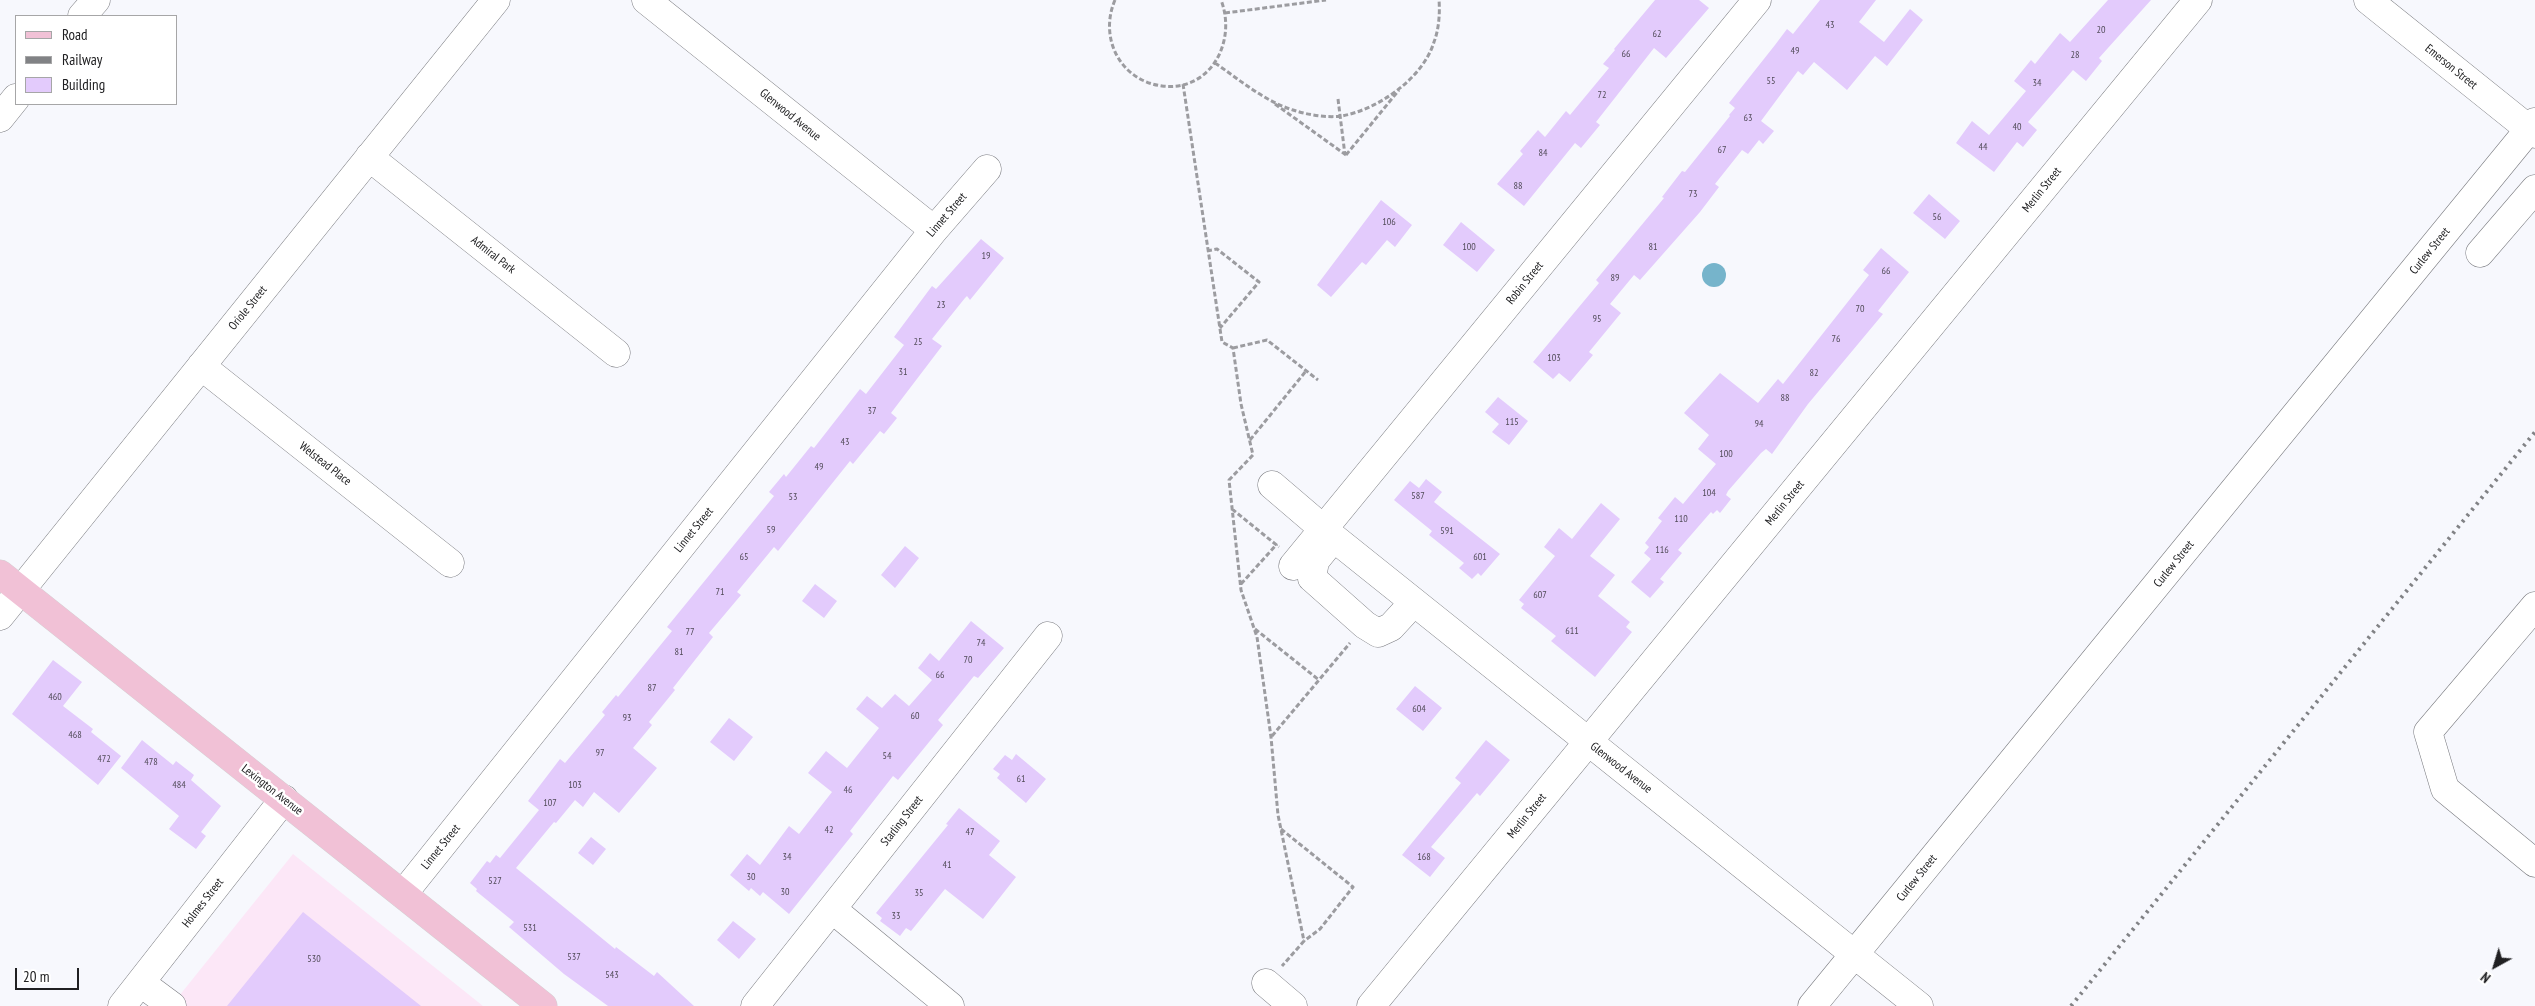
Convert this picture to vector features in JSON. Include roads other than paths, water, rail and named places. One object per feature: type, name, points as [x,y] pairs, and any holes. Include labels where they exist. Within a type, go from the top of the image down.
[{"type":"main road","name":"Lexington Avenue","points":[[10,582],[543,1006]]},
{"type":"street","points":[[83,15],[96,0]]},
{"type":"street","name":"Oriole Street","points":[[0,616],[10,582],[201,366],[496,0]]},
{"type":"street","name":"Glenwood Avenue","points":[[646,0],[934,230]]},
{"type":"street","name":"Robin Street","points":[[1293,566],[1328,534],[1756,0]]},
{"type":"street","name":"Merlin Street","points":[[1371,1006],[2198,0]]},
{"type":"street","name":"Emerson Street","points":[[2368,0],[2533,129]]},
{"type":"street","points":[[0,118],[15,99]]},
{"type":"street","name":"Curlew Street","points":[[1812,1006],[2469,203],[2533,129]]},
{"type":"street","name":"Admiral Park","points":[[369,157],[616,354]]},
{"type":"street","name":"Linnet Street","points":[[403,894],[934,230],[987,169]]},
{"type":"street","points":[[2480,253],[2535,189]]},
{"type":"street","points":[[2469,203],[2499,229]]},
{"type":"street","name":"Welstead Place","points":[[201,366],[450,563]]},
{"type":"street","name":"Glenwood Avenue","points":[[1272,485],[1328,534],[1920,1006]]},
{"type":"street","points":[[1328,534],[1315,561],[1312,578],[1365,625],[1378,632],[1391,627],[1414,602]]},
{"type":"street","points":[[2535,606],[2428,732],[2445,789],[2535,863]]},
{"type":"street","name":"Starling Street","points":[[755,1006],[1048,636]]},
{"type":"street","name":"Holmes Street","points":[[122,1006],[284,799]]},
{"type":"street","points":[[832,909],[950,1006]]},
{"type":"street","points":[[141,983],[172,1006]]},
{"type":"street","points":[[1266,983],[1293,1006]]},
{"type":"water","points":[[1714,263],[1719,264],[1725,270],[1725,280],[1719,286],[1714,287],[1709,286],[1703,280],[1702,275],[1703,270],[1709,264]]},
{"type":"railway","points":[[2071,1006],[2535,432]]}]
